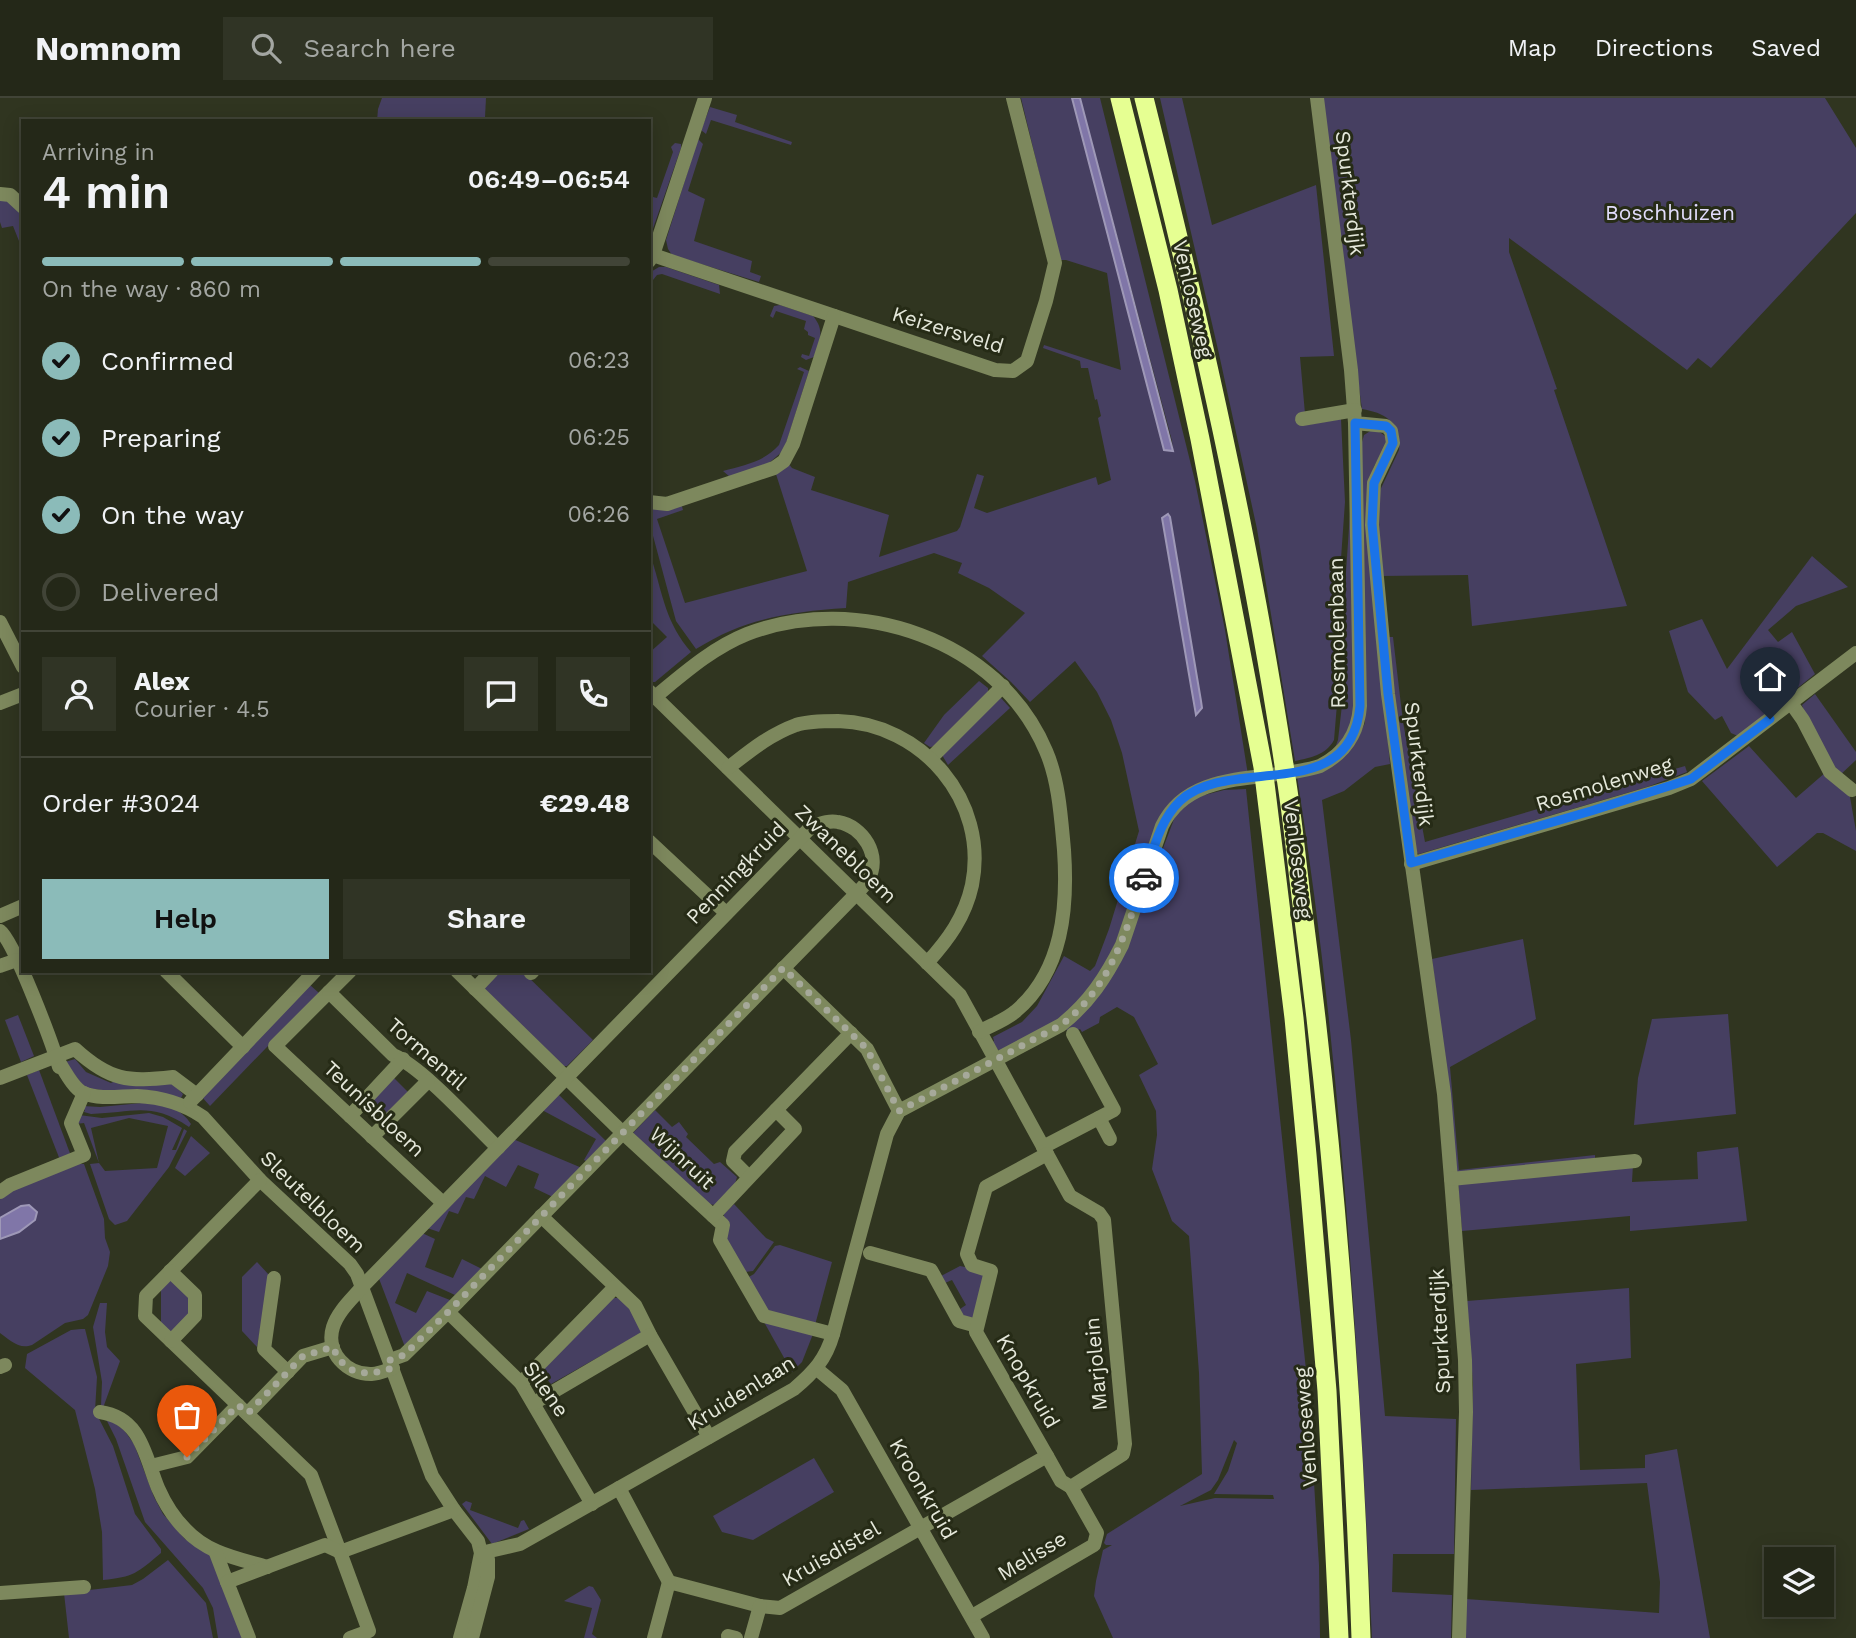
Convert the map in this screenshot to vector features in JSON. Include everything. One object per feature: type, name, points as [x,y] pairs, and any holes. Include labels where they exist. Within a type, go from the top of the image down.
[{"type":"highway","name":"Venloseweg","points":[[1120,98],[1168,290],[1198,425],[1263,767],[1294,1018],[1310,1183],[1327,1391],[1339,1638]]},
{"type":"highway","name":"Venloseweg","points":[[1144,98],[1233,476],[1284,765],[1331,1149],[1349,1390],[1362,1638]]},
{"type":"street","name":"Keizersveld","points":[[705,98],[651,258],[996,370],[1013,371],[1027,361],[1055,263],[1013,98]]},
{"type":"street","name":"Spurkterdijk","points":[[1317,98],[1355,416],[1386,426],[1393,436],[1393,443],[1374,483],[1372,524],[1388,694],[1444,1094],[1451,1179],[1465,1360],[1466,1412],[1459,1638]]},
{"type":"street","points":[[0,194],[10,195],[21,205]]},
{"type":"street","points":[[651,502],[667,504],[774,468],[784,461],[793,444],[834,316]]},
{"type":"street","points":[[1302,419],[1355,416]]},
{"type":"street","name":"Rosmolenbaan","points":[[899,1111],[1061,1025],[1077,1012],[1106,976],[1122,945],[1162,826],[1184,797],[1198,789],[1320,766],[1342,751],[1353,736],[1359,718],[1355,416]]},
{"type":"street","points":[[652,694],[700,660],[744,635],[778,624],[824,618],[898,627],[933,639],[951,647],[1003,686],[1029,719],[1047,753],[1062,829],[1067,890],[1064,921],[1057,947],[1046,971],[1016,1012],[979,1032]]},
{"type":"street","points":[[0,622],[21,663]]},
{"type":"street","name":"Rosmolenweg","points":[[1411,863],[1691,779],[1856,653]]},
{"type":"street","points":[[931,758],[1003,686]]},
{"type":"street","name":"Zwanebloem","points":[[652,694],[960,995],[995,1060]]},
{"type":"street","points":[[0,702],[21,695]]},
{"type":"street","points":[[1791,703],[1830,772],[1852,790]]},
{"type":"street","points":[[728,768],[767,737],[799,724],[829,721],[860,722],[883,728],[914,744],[931,758],[959,795],[970,827],[974,863],[972,885],[965,910],[951,936],[927,964]]},
{"type":"street","name":"Penningkruid","points":[[837,821],[852,826],[860,831],[870,846],[873,863],[869,878],[404,1355],[372,1374],[350,1370],[338,1359],[333,1347],[332,1328],[341,1311],[799,839],[811,827],[825,822],[837,821]]},
{"type":"street","points":[[651,843],[726,913]]},
{"type":"street","points":[[0,916],[21,907]]},
{"type":"street","points":[[0,931],[4,934],[21,970]]},
{"type":"street","points":[[0,966],[17,960]]},
{"type":"street","points":[[783,968],[867,1049],[899,1111]]},
{"type":"street","points":[[0,1192],[9,1185],[84,1155],[71,1124],[82,1096],[69,1090],[61,1076],[22,973]]},
{"type":"street","points":[[168,973],[243,1046]]},
{"type":"street","points":[[184,1108],[312,973]]},
{"type":"street","points":[[329,992],[348,973]]},
{"type":"street","name":"Wijnruit","points":[[459,973],[622,1132],[723,1224],[720,1240],[764,1316],[833,1334]]},
{"type":"street","points":[[475,989],[490,973]]},
{"type":"street","name":"Teunisbloem","points":[[329,992],[275,1046],[443,1203]]},
{"type":"street","name":"Tormentil","points":[[329,992],[393,1055],[403,1059],[498,1147]]},
{"type":"street","points":[[748,1176],[733,1161],[734,1152],[851,1033]]},
{"type":"street","points":[[1045,1150],[1114,1110],[1073,1034]]},
{"type":"street","points":[[0,1078],[75,1049],[95,1066],[125,1080],[173,1077],[197,1095]]},
{"type":"street","points":[[349,1116],[403,1059]]},
{"type":"street","name":"Marjolein","points":[[995,1060],[1070,1196],[1099,1213],[1104,1220],[1125,1444],[1123,1454],[1070,1486]]},
{"type":"street","points":[[372,1137],[428,1081]]},
{"type":"street","name":"Sleutelbloem","points":[[82,1096],[96,1103],[119,1097],[162,1099],[192,1110],[203,1117],[260,1180],[350,1264],[362,1287],[392,1364],[432,1476],[478,1541],[481,1553]]},
{"type":"street","points":[[713,1216],[795,1129],[776,1110]]},
{"type":"street","name":"Kruidenlaan","points":[[481,1553],[520,1544],[794,1389],[817,1369],[828,1352],[884,1143],[899,1111]]},
{"type":"street","points":[[1099,1118],[1110,1139]]},
{"type":"street","name":"Knopkruid","points":[[1045,1150],[986,1187],[967,1254],[972,1265],[991,1271],[976,1332],[1047,1456]]},
{"type":"street","points":[[1451,1179],[1635,1161]]},
{"type":"street","points":[[260,1180],[146,1296],[145,1316],[311,1475],[369,1631],[350,1638]]},
{"type":"street","points":[[541,1216],[635,1305],[709,1437]]},
{"type":"street","name":"Knopkruid","points":[[870,1253],[931,1270],[959,1321],[977,1326]]},
{"type":"street","points":[[170,1271],[195,1295],[195,1316],[171,1341]]},
{"type":"street","points":[[274,1278],[264,1349],[288,1373]]},
{"type":"street","points":[[521,1383],[615,1287]]},
{"type":"street","name":"Silene","points":[[448,1312],[521,1383],[592,1504]]},
{"type":"street","points":[[534,1403],[650,1335]]},
{"type":"street","points":[[152,1466],[187,1457],[288,1373],[303,1356],[333,1347]]},
{"type":"street","name":"Kroonkruid","points":[[817,1369],[842,1390],[983,1638]]},
{"type":"street","points":[[100,1412],[122,1421],[142,1442],[157,1486],[169,1510],[186,1531],[216,1553],[267,1567]]},
{"type":"street","points":[[921,1528],[1047,1456],[1061,1481],[1070,1486]]},
{"type":"street","name":"Melisse","points":[[972,1616],[1094,1545],[1097,1533],[1070,1486]]},
{"type":"street","points":[[619,1488],[669,1581],[654,1638]]},
{"type":"street","points":[[227,1581],[325,1545],[340,1552],[454,1510]]},
{"type":"street","name":"Kruisdistel","points":[[760,1606],[780,1608],[921,1528]]},
{"type":"street","points":[[216,1553],[249,1638]]},
{"type":"street","points":[[460,1638],[481,1553],[488,1559],[488,1577],[472,1638]]},
{"type":"street","points":[[669,1581],[760,1606],[751,1638]]},
{"type":"street","points":[[0,1593],[84,1587]]},
{"type":"green space","points":[[382,98],[486,98],[485,117],[482,119],[377,119]]},
{"type":"green space","points":[[1021,98],[1072,98],[1164,449],[1173,451],[1080,98],[1100,98],[1195,481],[1225,630],[1248,775],[1185,791],[1101,975],[1072,1010],[1000,1051],[990,1044],[994,1041],[993,1037],[1022,1022],[1037,1006],[1064,956],[1090,971],[1095,966],[1139,831],[1122,753],[1111,720],[1097,692],[1075,661],[1030,702],[982,656],[1025,613],[989,588],[958,573],[962,563],[934,553],[848,582],[846,608],[768,618],[732,630],[696,649],[676,621],[651,528],[651,507],[681,503],[683,510],[657,519],[685,603],[807,571],[775,471],[787,462],[792,468],[815,477],[811,490],[889,515],[879,557],[957,531],[977,474],[984,476],[974,508],[987,513],[1096,477],[1098,485],[1111,480],[1098,418],[1101,416],[1088,368],[1081,368],[1080,361],[1043,348],[1044,345],[1121,370],[1107,273],[1060,260]],"holes":[[[1170,517],[1202,708],[1194,710],[1194,692],[1162,518]]]},
{"type":"green space","points":[[1160,98],[1182,98],[1212,225],[1316,185],[1334,356],[1300,357],[1306,425],[1341,419],[1345,502],[1339,587],[1342,634],[1337,671],[1334,740],[1322,752],[1301,760],[1295,761],[1257,529]]},
{"type":"green space","name":"Boschhuizen","points":[[1318,98],[1825,98],[1856,148],[1856,213],[1711,368],[1698,358],[1687,370],[1509,238],[1509,252],[1557,389],[1554,390],[1627,606],[1472,626],[1468,575],[1380,576],[1375,501],[1399,450],[1398,433],[1391,421],[1385,417],[1362,409]]},
{"type":"green space","points":[[710,107],[737,115],[735,122],[792,142],[791,145],[711,120],[706,134],[701,130]]},
{"type":"green space","points":[[698,139],[703,144],[688,191],[705,199],[694,241],[752,261],[750,272],[761,276],[759,282],[672,255],[668,249],[666,240]]},
{"type":"green space","points":[[675,143],[681,144],[651,234],[651,196],[657,198],[673,152],[671,147]]},
{"type":"green space","points":[[0,198],[16,205],[21,214],[21,246],[13,226],[2,228]]},
{"type":"green space","points":[[659,267],[666,267],[719,285],[720,294],[662,274],[657,275],[651,282],[651,272]]},
{"type":"green space","points":[[780,305],[813,316],[817,321],[820,336],[814,357],[806,360],[801,357],[802,354],[809,356],[815,338],[808,335],[804,329],[806,321],[776,311],[773,318],[770,316],[774,306]]},
{"type":"green space","points":[[800,367],[809,371],[784,450],[769,463],[730,477],[723,471],[760,459],[779,445],[804,372],[797,369]]},
{"type":"green space","points":[[1372,430],[1381,433],[1386,441],[1373,469],[1366,503],[1390,764],[1375,767],[1344,791],[1322,800],[1351,1040],[1385,1416],[1456,1419],[1454,1554],[1393,1554],[1392,1592],[1452,1595],[1451,1638],[1372,1638],[1354,1314],[1337,1098],[1313,883],[1297,776],[1338,757],[1352,744],[1365,723],[1360,449],[1364,435]]},
{"type":"green space","points":[[1350,513],[1354,714],[1348,732],[1335,748],[1342,705]]},
{"type":"green space","points":[[1812,556],[1848,587],[1796,606],[1768,630],[1778,642],[1792,632],[1815,674],[1738,736],[1731,733],[1722,716],[1715,720],[1688,692],[1669,631],[1702,619],[1727,669]]},
{"type":"green space","points":[[651,561],[671,620],[691,652],[655,682],[651,682],[651,651],[667,637],[651,621]]},
{"type":"green space","points":[[1388,637],[1393,637],[1403,722],[1425,842],[1685,766],[1687,772],[1647,787],[1419,854],[1412,851]]},
{"type":"green space","points":[[979,681],[988,688],[988,692],[937,746],[930,747],[924,743],[944,715]]},
{"type":"green space","points":[[1815,694],[1856,752],[1856,760],[1839,776],[1802,705]]},
{"type":"green space","points":[[997,698],[1001,698],[1010,708],[948,765],[942,755]]},
{"type":"green space","points":[[1749,746],[1796,798],[1826,772],[1847,792],[1856,831],[1856,851],[1823,833],[1817,833],[1777,867],[1702,781]]},
{"type":"green space","points":[[1246,789],[1309,1399],[1319,1565],[1320,1638],[1113,1638],[1094,1596],[1103,1550],[1112,1545],[1104,1543],[1107,1534],[1202,1474],[1199,1373],[1189,1236],[1172,1221],[1152,1169],[1157,1135],[1156,1111],[1139,1075],[1158,1064],[1134,1017],[1117,1007],[1100,1017],[1099,1023],[1082,1032],[1080,1029],[1071,1034],[1064,1028],[1130,935],[1176,814],[1193,798],[1224,790]],"holes":[[[1234,1440],[1237,1443],[1228,1471],[1214,1494],[1273,1495],[1274,1499],[1215,1498],[1180,1506],[1211,1490],[1218,1480]]]},
{"type":"green space","points":[[1523,939],[1536,1019],[1450,1067],[1459,1170],[1595,1155],[1595,1163],[1457,1173],[1432,959]]},
{"type":"green space","points":[[498,973],[524,973],[593,1040],[567,1066],[561,1066],[485,992],[485,987]]},
{"type":"green space","points":[[310,985],[319,993],[210,1106],[201,1096]]},
{"type":"green space","points":[[1728,1014],[1736,1114],[1634,1125],[1638,1078],[1652,1019]]},
{"type":"green space","points":[[18,1015],[34,1056],[21,1062],[5,1020]]},
{"type":"green space","points":[[75,1059],[86,1072],[111,1083],[170,1081],[183,1094],[181,1098],[148,1090],[117,1092],[85,1088],[65,1062]]},
{"type":"green space","points":[[39,1070],[71,1156],[60,1160],[27,1075]]},
{"type":"green space","points":[[393,1077],[408,1092],[381,1119],[367,1104]]},
{"type":"green space","points":[[558,1094],[606,1141],[586,1161],[584,1160],[596,1139],[542,1110]]},
{"type":"green space","points":[[152,1102],[174,1108],[191,1124],[189,1127],[152,1111],[91,1114],[84,1112],[82,1108],[83,1106]]},
{"type":"green space","points":[[655,1110],[672,1127],[679,1122],[688,1134],[686,1137],[714,1164],[720,1162],[737,1177],[735,1184],[715,1205],[708,1204],[633,1133]]},
{"type":"green space","points":[[149,1113],[163,1117],[182,1128],[172,1150],[176,1150],[184,1129],[187,1131],[169,1167],[127,1221],[115,1225],[109,1219],[90,1164],[99,1163],[84,1123],[76,1124],[79,1115],[102,1118]],"holes":[[[129,1118],[168,1126],[157,1168],[105,1171],[99,1163],[91,1128]]]},
{"type":"green space","points":[[191,1136],[210,1153],[185,1176],[175,1168]]},
{"type":"green space","points":[[513,1139],[582,1168],[553,1197],[534,1188],[539,1174],[518,1165],[506,1187],[485,1176],[474,1199],[466,1197],[458,1214],[449,1211],[439,1232],[427,1228]]},
{"type":"green space","points":[[1738,1147],[1747,1221],[1630,1231],[1630,1216],[1462,1231],[1458,1183],[1633,1164],[1632,1182],[1698,1179],[1697,1152]]},
{"type":"green space","points":[[84,1164],[104,1219],[105,1238],[110,1252],[108,1266],[88,1315],[83,1319],[65,1323],[32,1345],[19,1345],[0,1333],[0,1197],[7,1191]]},
{"type":"green space","points":[[734,1204],[766,1238],[774,1242],[753,1271],[745,1272],[724,1239],[724,1214]]},
{"type":"green space","points":[[422,1233],[435,1239],[425,1267],[453,1278],[462,1259],[482,1269],[455,1295],[407,1273],[395,1303],[416,1313],[427,1291],[450,1300],[450,1305],[405,1347],[378,1276]]},
{"type":"green space","points":[[780,1245],[832,1262],[815,1325],[765,1310],[747,1278],[754,1274],[775,1246]]},
{"type":"green space","points":[[257,1262],[270,1276],[257,1347],[242,1331],[242,1277]]},
{"type":"green space","points":[[960,1266],[980,1270],[985,1276],[974,1319],[963,1316],[960,1309],[966,1305],[952,1280],[945,1283],[941,1276]]},
{"type":"green space","points":[[171,1278],[191,1297],[191,1315],[172,1334],[161,1323],[161,1289]]},
{"type":"green space","points":[[1629,1288],[1631,1358],[1576,1364],[1580,1470],[1645,1468],[1645,1455],[1677,1449],[1710,1638],[1465,1638],[1466,1599],[1659,1613],[1660,1582],[1647,1483],[1471,1490],[1473,1384],[1467,1301]]},
{"type":"green space","points":[[613,1298],[618,1298],[631,1309],[642,1329],[641,1333],[551,1384],[541,1372]]},
{"type":"green space","points":[[100,1303],[107,1303],[107,1347],[120,1361],[103,1408],[102,1382],[93,1327]]},
{"type":"green space","points":[[764,1322],[813,1334],[802,1362],[792,1372]]},
{"type":"green space","points":[[85,1329],[97,1377],[95,1411],[113,1446],[135,1514],[161,1549],[161,1553],[135,1573],[103,1580],[102,1532],[95,1489],[75,1410],[25,1368],[27,1354],[71,1330]]},
{"type":"green space","points":[[104,1415],[124,1430],[134,1444],[163,1514],[185,1539],[211,1554],[244,1638],[218,1638],[213,1608],[203,1588],[145,1522],[116,1439]]},
{"type":"green space","points":[[814,1458],[834,1492],[753,1540],[722,1532],[713,1516]]},
{"type":"green space","points":[[466,1501],[472,1503],[470,1510],[518,1528],[524,1520],[529,1529],[492,1544],[462,1504]]},
{"type":"green space","points":[[168,1560],[206,1603],[213,1638],[69,1638],[64,1593],[132,1585]]},
{"type":"green space","points":[[589,1586],[593,1587],[601,1600],[592,1634],[597,1638],[584,1638],[592,1608],[564,1601]]},
{"type":"shaded area","points":[[1072,98],[1080,98],[1173,451],[1164,450]]},
{"type":"shaded area","points":[[1168,514],[1202,708],[1196,715],[1162,518]]},
{"type":"shaded area","points":[[29,1205],[37,1212],[35,1220],[19,1232],[0,1239],[0,1218],[21,1206]]},
{"type":"way so far","points":[[187,1457],[238,1405],[248,1413],[303,1356],[333,1347],[338,1359],[350,1370],[372,1374],[393,1368],[390,1360],[404,1355],[448,1312],[783,968],[867,1049],[899,1111],[1061,1025],[1077,1012],[1094,993],[1113,964],[1144,878]]},
{"type":"route","points":[[1144,878],[1162,826],[1184,797],[1209,785],[1320,766],[1342,751],[1353,736],[1360,706],[1355,423],[1386,426],[1393,436],[1393,443],[1381,463],[1374,483],[1372,524],[1388,694],[1411,863],[1669,788],[1691,779],[1770,719]]}]
